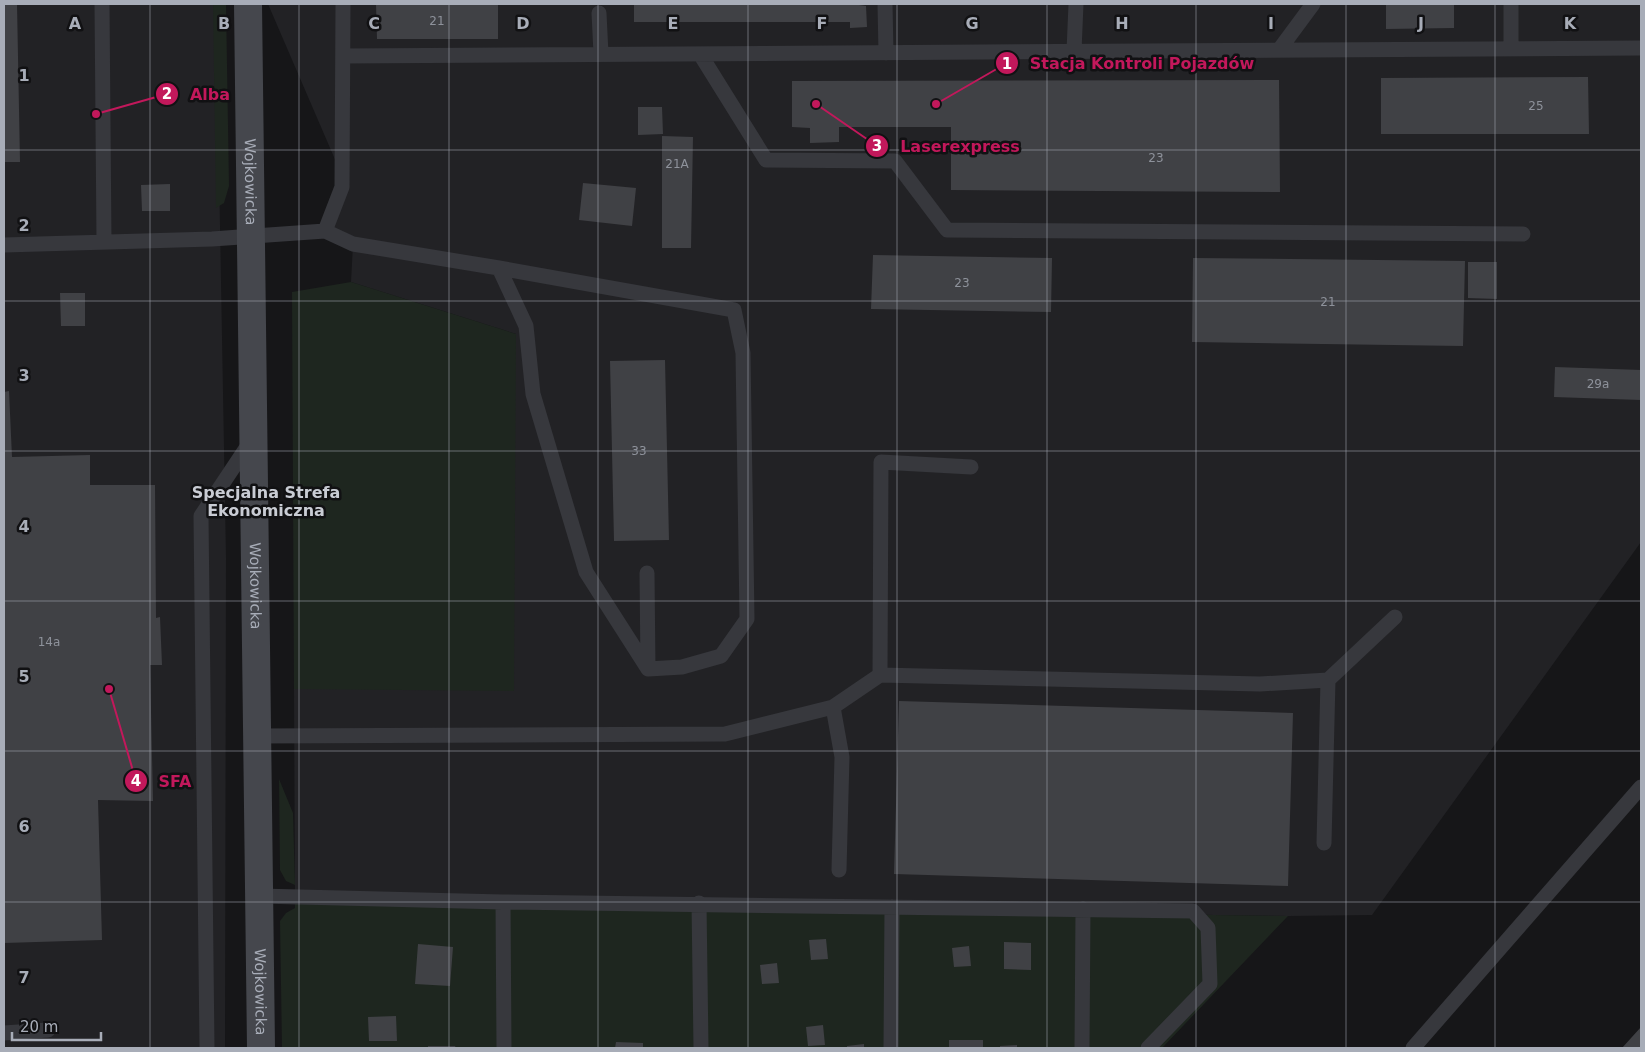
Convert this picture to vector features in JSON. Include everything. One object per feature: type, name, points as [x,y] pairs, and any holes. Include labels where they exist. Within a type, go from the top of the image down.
[{"type":"street","name":"Wojkowicka","points":[[248,4],[261,1048]]},
{"type":"lane","points":[[102,4],[104,242]]},
{"type":"lane","points":[[325,231],[342,187],[343,4]]},
{"type":"lane","points":[[885,4],[886,52]]},
{"type":"lane","points":[[1074,52],[1076,4]]},
{"type":"lane","points":[[1280,50],[1313,4]]},
{"type":"lane","points":[[1511,4],[1511,49]]},
{"type":"lane","points":[[599,13],[601,54]]},
{"type":"lane","points":[[343,56],[1641,48]]},
{"type":"lane","points":[[700,54],[766,160],[895,161],[947,230],[1523,234]]},
{"type":"lane","points":[[4,245],[212,239],[325,231],[353,244],[734,310],[743,353],[747,619],[721,656],[682,667],[648,669]]},
{"type":"lane","points":[[499,268],[526,326],[533,394],[586,572],[648,669]]},
{"type":"lane","points":[[207,1048],[201,516],[253,438]]},
{"type":"lane","points":[[880,675],[882,462],[971,467]]},
{"type":"lane","points":[[647,573],[648,669]]},
{"type":"lane","points":[[257,736],[725,734],[833,706],[880,675],[1260,684],[1328,680],[1395,617]]},
{"type":"lane","points":[[1324,843],[1328,680]]},
{"type":"lane","points":[[833,706],[842,757],[839,870]]},
{"type":"lane","points":[[1413,1048],[1641,787]]},
{"type":"lane","points":[[259,896],[503,902],[699,903],[1193,911],[1208,928],[1210,984],[1148,1048]]},
{"type":"lane","points":[[503,902],[504,1048]]},
{"type":"lane","points":[[699,903],[701,1048]]},
{"type":"lane","points":[[891,1048],[892,907]]},
{"type":"lane","points":[[1082,1048],[1083,909]]},
{"type":"lane","points":[[4,1033],[48,1030]]},
{"type":"shaded area","points":[[4,4],[216,4],[226,558],[225,1048],[4,1048]]},
{"type":"shaded area","points":[[213,4],[226,4],[229,186],[224,203],[216,208]]},
{"type":"shaded area","points":[[268,4],[1641,4],[1641,542],[1372,915],[1288,916],[295,903],[294,689],[312,689],[516,334],[351,282],[353,244],[325,231],[346,185]]},
{"type":"shaded area","points":[[351,282],[516,334],[514,691],[294,689],[292,292]]},
{"type":"shaded area","points":[[279,779],[293,813],[295,885],[286,881],[280,870]]},
{"type":"shaded area","points":[[295,903],[1288,916],[1162,1048],[282,1048],[280,921],[286,913],[295,908]]},
{"type":"building","points":[[4,4],[17,4],[20,162],[4,162]]},
{"type":"building","points":[[376,4],[498,4],[498,39],[377,39]]},
{"type":"building","points":[[634,4],[852,4],[866,6],[867,27],[850,28],[850,22],[634,22]]},
{"type":"building","points":[[1386,4],[1454,4],[1454,28],[1386,29]]},
{"type":"building","points":[[1588,77],[1589,134],[1381,134],[1381,78]]},
{"type":"building","points":[[1279,80],[1280,192],[951,190],[951,127],[839,127],[839,142],[810,143],[810,128],[792,127],[792,81]]},
{"type":"building","points":[[638,107],[662,107],[663,134],[638,135]]},
{"type":"building","points":[[662,136],[693,137],[691,248],[662,248]]},
{"type":"building","points":[[583,183],[636,188],[632,226],[579,220]]},
{"type":"building","points":[[170,184],[170,211],[142,211],[141,185]]},
{"type":"building","points":[[873,255],[1052,258],[1051,312],[871,309]]},
{"type":"building","points":[[1193,258],[1465,261],[1463,346],[1192,342]]},
{"type":"building","points":[[1468,262],[1497,262],[1497,299],[1468,298]]},
{"type":"building","points":[[60,293],[85,293],[85,326],[61,326]]},
{"type":"building","points":[[665,360],[669,540],[614,541],[610,361]]},
{"type":"building","points":[[1555,367],[1641,370],[1641,400],[1554,397]]},
{"type":"building","points":[[9,391],[12,457],[90,455],[90,485],[155,485],[156,618],[160,617],[162,665],[150,665],[153,801],[98,800],[102,940],[4,943],[4,392]]},
{"type":"building","points":[[899,701],[1293,713],[1288,886],[894,874]]},
{"type":"building","points":[[826,939],[828,959],[811,960],[809,940]]},
{"type":"building","points":[[1004,942],[1031,943],[1031,970],[1004,969]]},
{"type":"building","points":[[418,944],[453,947],[450,986],[415,984]]},
{"type":"building","points":[[969,946],[971,966],[954,967],[952,948]]},
{"type":"building","points":[[777,963],[779,983],[762,984],[760,965]]},
{"type":"building","points":[[396,1016],[397,1041],[369,1041],[368,1017]]},
{"type":"building","points":[[823,1025],[825,1045],[808,1046],[806,1027]]},
{"type":"building","points":[[1641,1027],[1641,1048],[1622,1048]]},
{"type":"building","points":[[949,1040],[983,1040],[983,1048],[949,1048]]},
{"type":"building","points":[[616,1042],[643,1043],[643,1048],[615,1048]]},
{"type":"building","points":[[864,1044],[864,1048],[847,1048],[847,1046]]},
{"type":"building","points":[[1017,1045],[1017,1048],[1000,1048],[1000,1046]]},
{"type":"building","points":[[428,1046],[455,1046],[456,1048],[428,1048]]},
{"type":"place","name":"Laserexpress","points":[[816,104]]},
{"type":"place","name":"Stacja Kontroli Pojazdów","points":[[936,104]]},
{"type":"place","name":"Alba","points":[[96,114]]},
{"type":"place","name":"SFA","points":[[109,689]]},
{"type":"district","name":"Specjalna Strefa Ekonomiczna","points":[[266,501]]}]
